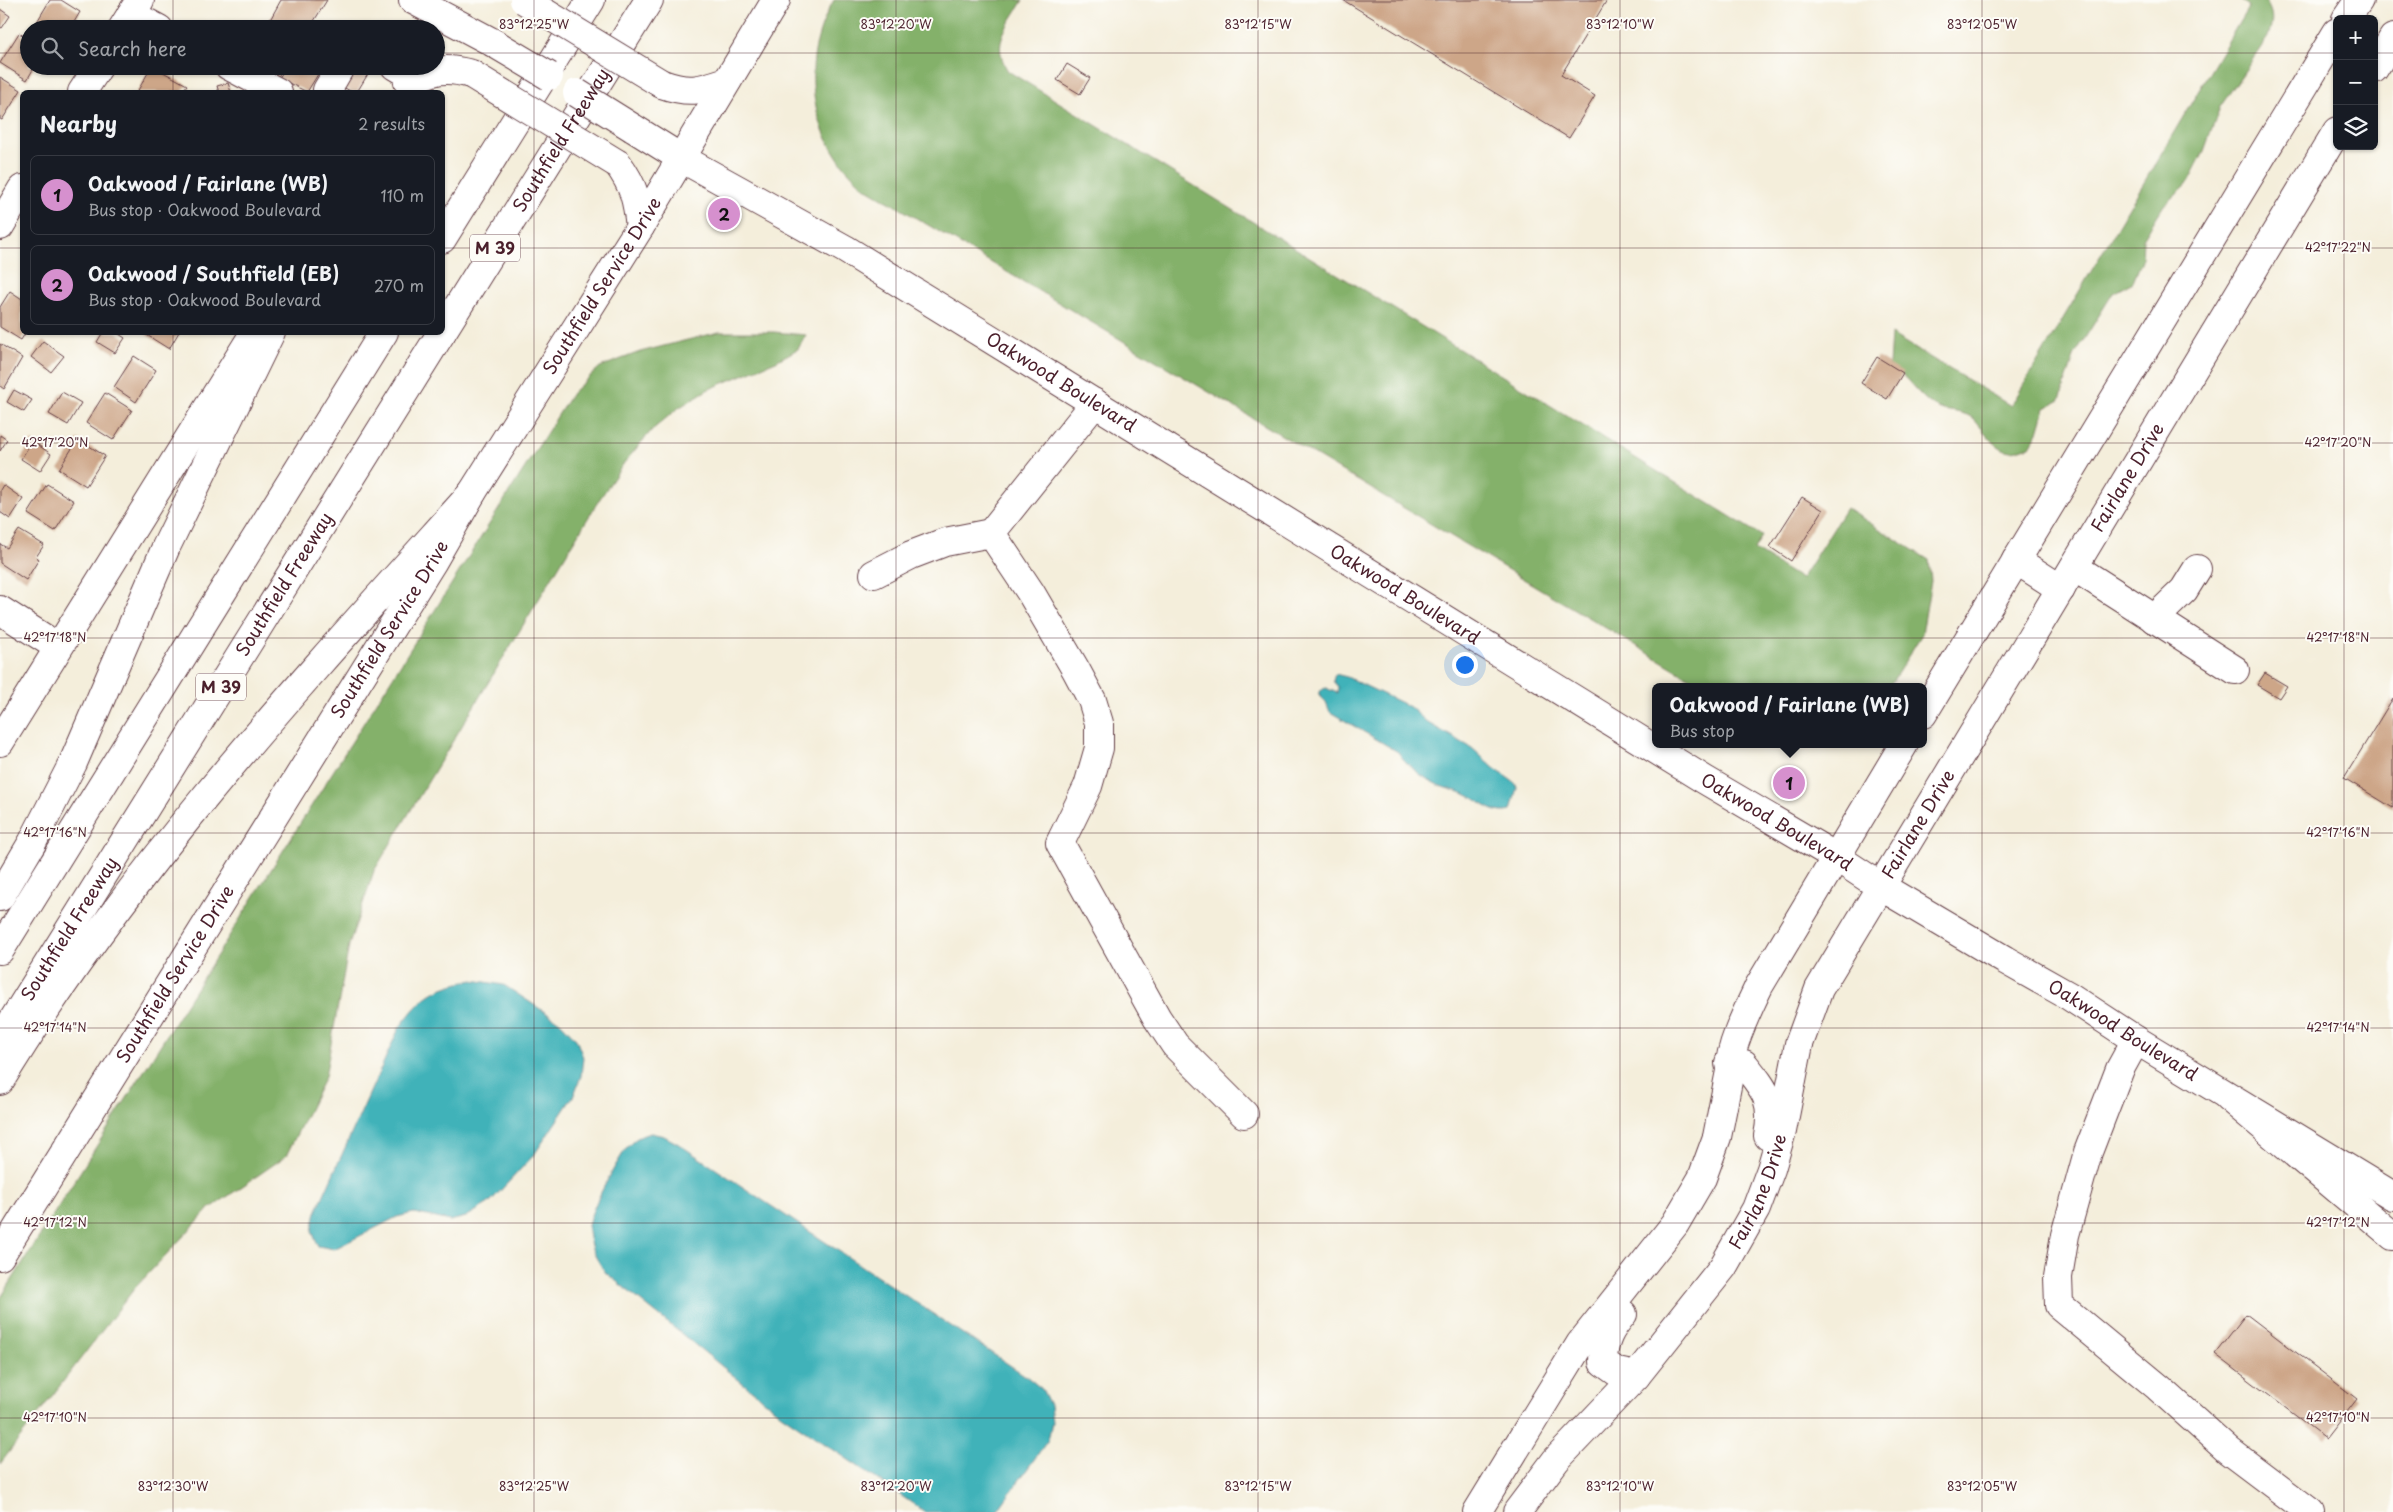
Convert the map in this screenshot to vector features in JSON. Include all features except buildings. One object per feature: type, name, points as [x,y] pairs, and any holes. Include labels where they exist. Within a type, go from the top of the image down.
[{"type":"main road","name":"Oakwood Boulevard","points":[[413,0],[492,42],[681,158],[845,249],[1652,747]]},
{"type":"main road","points":[[524,0],[662,84],[681,91],[703,89],[727,81]]},
{"type":"main road","name":"M 39","points":[[445,234],[590,0]]},
{"type":"main road","name":"Southfield Freeway","points":[[445,327],[649,0]]},
{"type":"main road","name":"Southfield Service Drive","points":[[0,1256],[433,561],[472,494],[640,227],[776,0]]},
{"type":"main road","points":[[2349,15],[2358,0]]},
{"type":"main road","points":[[131,14],[142,20]]},
{"type":"main road","points":[[2378,62],[2393,38]]},
{"type":"main road","points":[[1927,707],[2333,39]]},
{"type":"main road","points":[[445,70],[452,69],[471,74],[618,164],[632,183],[638,205],[640,227]]},
{"type":"main road","points":[[83,90],[93,75]]},
{"type":"main road","points":[[246,75],[274,90]]},
{"type":"main road","points":[[327,90],[336,75]]},
{"type":"main road","name":"Fairlane Drive","points":[[1517,1512],[1556,1460],[1636,1376],[1723,1267],[1756,1209],[1771,1169],[1782,1131],[1799,1044],[1819,989],[2333,139]]},
{"type":"main road","points":[[0,226],[20,192]]},
{"type":"main road","points":[[0,742],[253,335]]},
{"type":"main road","points":[[0,897],[32,843],[73,763],[166,548],[270,335]]},
{"type":"main road","name":"M 39","points":[[0,950],[382,335]]},
{"type":"main road","name":"Southfield Freeway","points":[[0,1041],[440,335]]},
{"type":"main road","points":[[874,574],[910,555],[945,542],[991,533],[1095,403]]},
{"type":"main road","points":[[0,1080],[73,968],[182,825],[352,626],[472,494]]},
{"type":"main road","points":[[991,533],[1031,593],[1076,670],[1092,700],[1099,723],[1099,748],[1088,786],[1060,843],[1157,1018],[1175,1045],[1244,1114]]},
{"type":"main road","points":[[2016,560],[2067,578],[2154,619],[2235,670]]},
{"type":"main road","points":[[2154,619],[2184,590],[2197,569]]},
{"type":"main road","points":[[0,610],[58,647]]},
{"type":"main road","name":"Oakwood Boulevard","points":[[1653,748],[1836,857],[1880,886],[2069,996],[2228,1097],[2393,1196]]},
{"type":"main road","points":[[1477,1512],[1531,1420],[1580,1344],[1675,1224],[1702,1178],[1717,1137],[1730,1071],[1729,1063],[1743,1020],[1759,986],[1902,748]]},
{"type":"main road","points":[[2136,1040],[2120,1069],[2088,1152],[2064,1243],[2058,1277],[2059,1305],[2158,1387],[2229,1451],[2310,1512]]},
{"type":"main road","points":[[1723,1267],[1736,1223],[1757,1172],[1771,1118],[1770,1103],[1763,1088],[1744,1064],[1729,1063]]},
{"type":"main road","points":[[2228,1097],[2393,1236]]},
{"type":"main road","points":[[1636,1376],[1617,1372],[1602,1362],[1602,1347],[1610,1329],[1666,1260],[1675,1224]]},
{"type":"green space","points":[[834,0],[1023,0],[1007,26],[1001,43],[1003,61],[1008,71],[1762,536],[1754,550],[1801,579],[1846,508],[1929,560],[1931,581],[1922,634],[1891,683],[1698,683],[864,187],[845,168],[831,146],[822,126],[816,105],[813,63],[817,41],[824,20]]},
{"type":"green space","points":[[2240,0],[2265,0],[2272,18],[2268,37],[2220,107],[2204,151],[2187,184],[2164,205],[2143,239],[2142,260],[2133,282],[2113,293],[2075,354],[2060,400],[2045,408],[2038,432],[2030,446],[2013,451],[2005,450],[1999,447],[1971,417],[1934,406],[1902,374],[1889,365],[1891,334],[2011,406],[2249,6]]},
{"type":"green space","points":[[719,332],[774,332],[806,335],[798,349],[776,361],[707,390],[677,409],[652,430],[624,463],[599,500],[374,871],[349,945],[325,1077],[286,1156],[208,1210],[134,1289],[0,1464],[0,1299],[572,393],[600,367],[640,352]]},
{"type":"water","points":[[1335,674],[1347,677],[1410,707],[1428,723],[1472,748],[1494,768],[1515,783],[1517,787],[1511,811],[1493,810],[1465,794],[1431,781],[1410,766],[1398,752],[1330,712],[1326,702],[1319,695],[1321,690],[1326,688],[1337,693],[1338,687],[1333,681]]},
{"type":"water","points":[[473,980],[504,985],[560,1022],[576,1039],[583,1057],[581,1076],[574,1095],[534,1155],[489,1203],[466,1217],[450,1221],[414,1213],[397,1217],[334,1249],[318,1246],[312,1231],[316,1212],[399,1028],[415,1008],[430,995],[448,986]]},
{"type":"water","points":[[651,1133],[664,1136],[677,1143],[1026,1376],[1042,1389],[1050,1405],[1052,1422],[1048,1440],[998,1510],[995,1512],[925,1512],[781,1414],[606,1273],[591,1246],[588,1234],[589,1221],[605,1184],[626,1149],[636,1139]]},
{"type":"place","name":"Oakwood / Southfield (EB)","points":[[724,214]]},
{"type":"place","name":"Oakwood / Fairlane (WB)","points":[[1789,783]]}]
